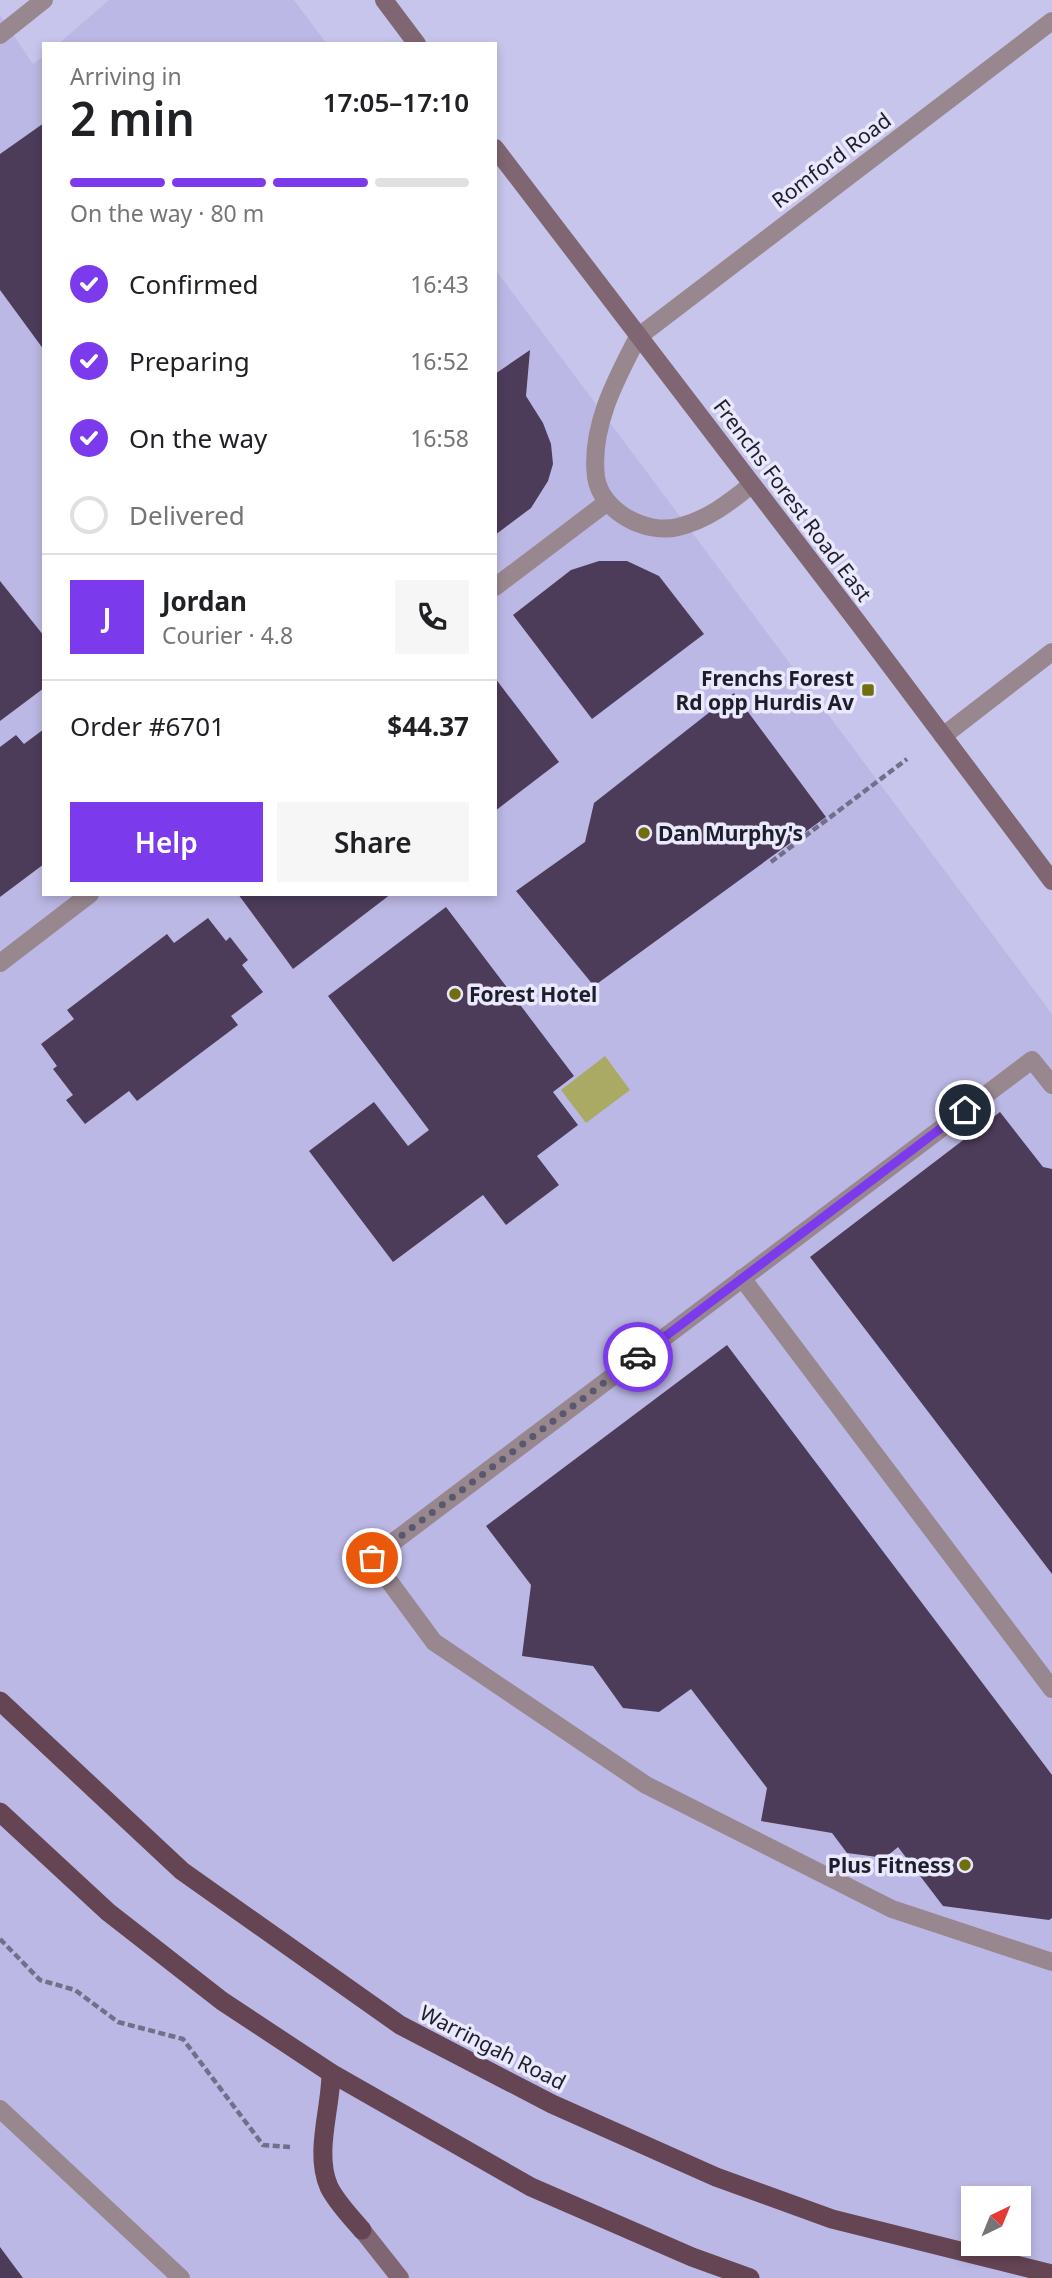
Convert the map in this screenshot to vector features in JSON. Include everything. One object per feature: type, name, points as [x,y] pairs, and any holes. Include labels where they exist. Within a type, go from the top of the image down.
[{"type":"highway","name":"Warringah Road","points":[[0,1701],[182,1871],[400,2025],[552,2104],[716,2177],[832,2220],[1052,2274]]},
{"type":"highway","points":[[0,1812],[108,1912],[222,2001],[331,2073],[531,2187],[692,2257],[750,2278]]},
{"type":"highway","points":[[331,2073],[330,2104],[323,2149],[326,2175],[335,2196],[362,2230]]},
{"type":"main road","points":[[384,0],[416,42]]},
{"type":"main road","name":"Frenchs Forest Road East","points":[[497,151],[1052,881]]},
{"type":"main road","points":[[362,2230],[400,2278]]},
{"type":"street","points":[[0,35],[44,0]]},
{"type":"street","name":"Romford Road","points":[[638,337],[1052,21]]},
{"type":"street","points":[[638,337],[614,382],[597,439],[596,479],[606,503],[624,518],[650,526],[676,528],[716,512],[751,485]]},
{"type":"street","points":[[497,585],[606,503]]},
{"type":"street","points":[[943,736],[1052,652]]},
{"type":"street","points":[[0,963],[87,896]]},
{"type":"street","points":[[1051,1082],[1032,1060],[372,1558],[435,1642],[646,1785],[892,1909],[1052,1962]]},
{"type":"street","points":[[742,1278],[1052,1689]]},
{"type":"street","points":[[0,2109],[181,2278]]},
{"type":"path","points":[[771,862],[907,759]]},
{"type":"path","points":[[0,1939],[40,1980],[75,1990],[118,2022],[183,2039],[263,2145],[290,2147]]},
{"type":"shaded area","points":[[109,0],[294,0],[326,42],[60,42]]},
{"type":"shaded area","points":[[0,15],[33,64],[42,57],[42,896],[497,896],[497,272],[1052,1014],[1052,2278],[0,2278]]},
{"type":"shaded area","points":[[605,1056],[630,1090],[586,1123],[561,1090]]},
{"type":"building","points":[[42,124],[42,347],[0,290],[0,154]]},
{"type":"building","points":[[530,350],[526,396],[543,423],[551,444],[553,464],[548,481],[531,508],[497,534],[497,373]]},
{"type":"building","points":[[599,561],[627,561],[659,576],[704,634],[592,719],[513,615],[571,570]]},
{"type":"building","points":[[0,581],[42,634],[42,690],[0,721]]},
{"type":"building","points":[[497,681],[559,762],[497,809]]},
{"type":"building","points":[[734,693],[826,817],[594,986],[516,891],[585,842],[594,803]]},
{"type":"building","points":[[42,730],[42,866],[0,897],[0,747],[16,735],[24,744]]},
{"type":"building","points":[[239,896],[388,896],[293,969]]},
{"type":"building","points":[[446,907],[574,1076],[553,1092],[578,1125],[537,1156],[559,1185],[506,1225],[483,1195],[393,1262],[309,1151],[374,1102],[408,1146],[429,1130],[328,996]]},
{"type":"building","points":[[208,918],[226,941],[230,937],[248,960],[242,965],[263,992],[231,1016],[238,1025],[137,1101],[129,1091],[85,1124],[66,1100],[73,1095],[53,1069],[57,1066],[41,1044],[74,1019],[67,1010],[167,934],[174,943]]},
{"type":"building","points":[[1000,1112],[1043,1167],[1052,1169],[1052,1574],[810,1257]]},
{"type":"building","points":[[727,1345],[1052,1775],[1052,1918],[1049,1920],[943,1906],[898,1847],[885,1858],[847,1853],[832,1833],[761,1821],[767,1788],[691,1689],[659,1712],[623,1708],[593,1666],[522,1656],[531,1585],[486,1526]]},
{"type":"building","points":[[0,2247],[23,2278],[0,2278]]},
{"type":"way so far","points":[[372,1558],[638,1357]]},
{"type":"place","name":"Frenchs Forest Rd opp Hurdis Av","points":[[868,690]]},
{"type":"place","name":"Dan Murphy's","points":[[644,833]]},
{"type":"place","name":"Forest Hotel","points":[[455,994]]},
{"type":"place","name":"Plus Fitness","points":[[965,1865]]},
{"type":"route","points":[[638,1357],[965,1110]]}]
